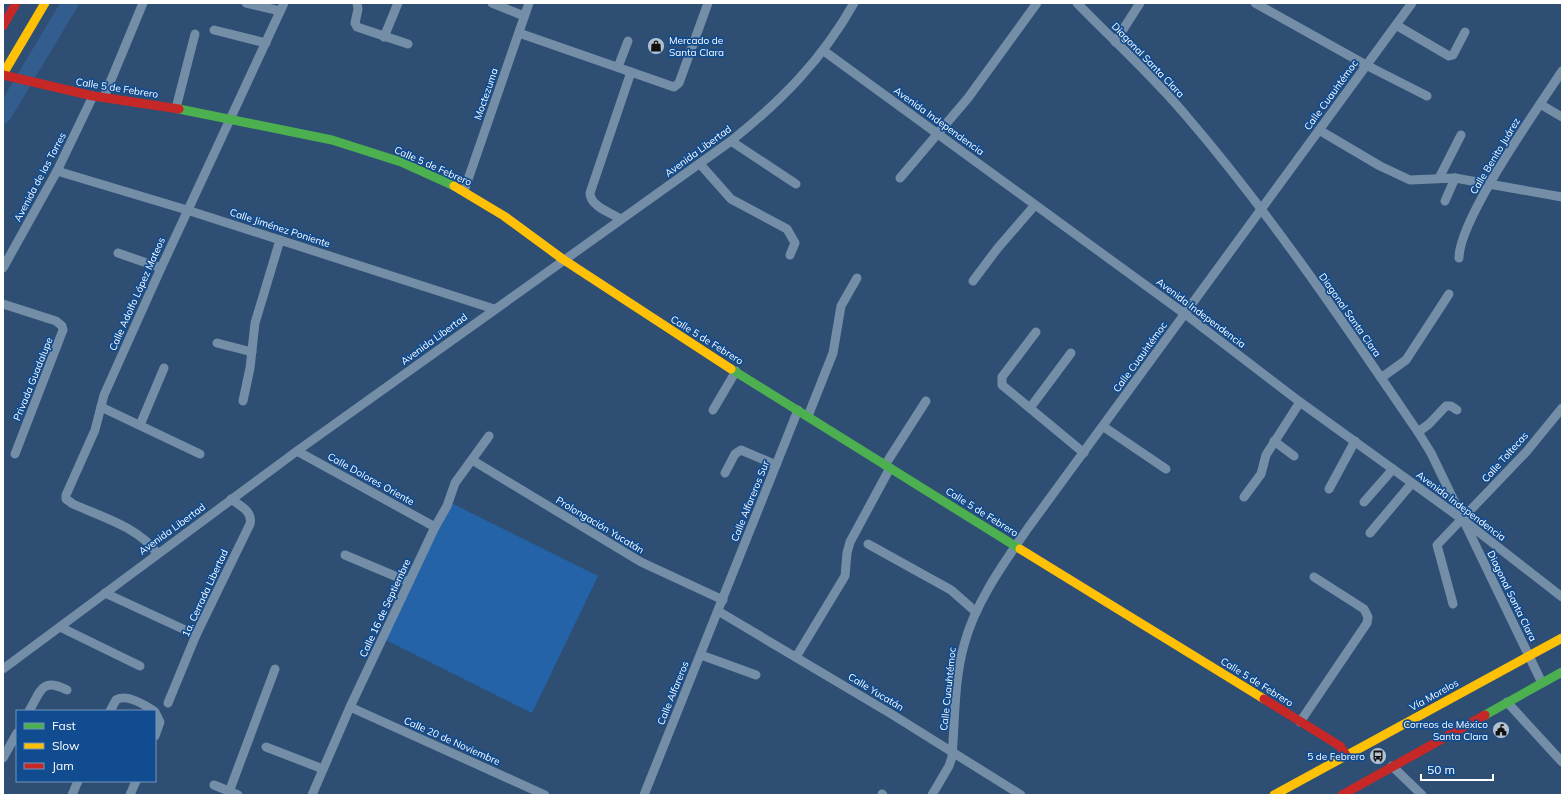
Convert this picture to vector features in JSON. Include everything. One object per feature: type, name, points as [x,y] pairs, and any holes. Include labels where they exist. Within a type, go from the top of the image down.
[{"type":"main road","points":[[3,26],[16,3]]},
{"type":"main road","points":[[3,75],[45,3]]},
{"type":"main road","name":"Calle 5 de Febrero","points":[[3,75],[93,96],[176,108],[317,137],[374,152],[429,174],[464,191],[504,216],[564,260],[640,311],[1340,746],[1346,755]]},
{"type":"main road","name":"Vía Morelos","points":[[1274,795],[1562,638]]},
{"type":"main road","points":[[1342,795],[1562,672]]},
{"type":"street","points":[[104,97],[143,3]]},
{"type":"street","points":[[246,3],[282,7]]},
{"type":"street","points":[[357,3],[358,9],[355,25],[384,37],[408,44]]},
{"type":"street","points":[[384,37],[398,3]]},
{"type":"street","points":[[492,3],[524,16]]},
{"type":"street","name":"Moctezuma","points":[[464,191],[529,3]]},
{"type":"street","points":[[518,33],[674,87],[679,83],[708,3]]},
{"type":"street","name":"Avenida Libertad","points":[[3,669],[297,451],[731,141],[782,97],[824,51],[854,3]]},
{"type":"street","points":[[900,178],[939,134],[996,61],[1037,3]]},
{"type":"street","name":"Diagonal Santa Clara","points":[[1076,3],[1187,116],[1261,208],[1381,378],[1431,453],[1542,683]]},
{"type":"street","points":[[1115,42],[1140,3]]},
{"type":"street","points":[[1256,3],[1366,65],[1427,96]]},
{"type":"street","name":"Calle Cuauhtémoc","points":[[932,795],[949,766],[953,752],[961,660],[964,645],[976,612],[1016,546],[1104,427],[1261,208],[1412,3]]},
{"type":"street","name":"Calle Adolfo López Mateos","points":[[158,553],[145,538],[135,532],[73,504],[66,499],[67,489],[95,430],[101,407],[161,268],[282,7]]},
{"type":"street","points":[[1396,25],[1449,56],[1453,55],[1465,32]]},
{"type":"street","points":[[214,30],[266,43]]},
{"type":"street","points":[[176,108],[195,34]]},
{"type":"street","points":[[618,67],[628,41]]},
{"type":"street","name":"Avenida Independencia","points":[[824,51],[1185,314],[1300,402],[1462,519],[1562,597]]},
{"type":"street","points":[[621,219],[594,203],[590,197],[590,193],[631,72]]},
{"type":"street","name":"Calle Benito Juárez","points":[[1459,258],[1461,245],[1489,185],[1562,72]]},
{"type":"street","name":"Avenida de las Torres","points":[[3,268],[57,171],[93,96]]},
{"type":"street","points":[[1540,104],[1562,117]]},
{"type":"street","points":[[1318,130],[1380,166],[1405,178],[1424,181],[1438,178],[1455,178],[1562,197]]},
{"type":"street","points":[[1438,178],[1461,134]]},
{"type":"street","points":[[731,141],[796,184]]},
{"type":"street","points":[[700,164],[731,199],[788,230],[795,243],[790,254]]},
{"type":"street","name":"Calle Jiménez Poniente","points":[[57,171],[187,210],[494,309]]},
{"type":"street","points":[[1445,201],[1455,178]]},
{"type":"street","points":[[973,281],[997,249],[1035,205]]},
{"type":"street","points":[[243,401],[257,318],[280,240]]},
{"type":"street","points":[[118,253],[161,268]]},
{"type":"street","points":[[808,416],[833,353],[841,306],[857,278]]},
{"type":"street","points":[[1381,378],[1405,361],[1449,294]]},
{"type":"street","name":"Privada Guadalupe","points":[[3,304],[56,321],[62,326],[63,330],[15,454]]},
{"type":"street","points":[[1036,332],[1001,380],[1005,388],[1084,453]]},
{"type":"street","points":[[217,343],[252,352]]},
{"type":"street","points":[[1030,408],[1071,352]]},
{"type":"street","points":[[140,425],[164,368]]},
{"type":"street","points":[[713,410],[736,372]]},
{"type":"street","points":[[796,657],[845,576],[846,553],[850,542],[888,466],[926,401]]},
{"type":"street","points":[[1244,497],[1261,474],[1266,455],[1300,402]]},
{"type":"street","points":[[1418,432],[1429,424],[1446,406],[1451,406],[1457,410]]},
{"type":"street","points":[[101,407],[200,454]]},
{"type":"street","name":"Calle Toltecas","points":[[1453,604],[1436,546],[1526,451],[1562,408]]},
{"type":"street","name":"Calle Alfareros Sur","points":[[723,600],[798,410]]},
{"type":"street","points":[[1104,427],[1166,469]]},
{"type":"street","name":"Calle 16 de Septiembre","points":[[312,795],[350,707],[435,527],[447,506],[455,483],[489,436]]},
{"type":"street","points":[[1274,441],[1294,456]]},
{"type":"street","points":[[1329,489],[1355,441]]},
{"type":"street","points":[[725,473],[735,454],[741,450],[776,464]]},
{"type":"street","name":"Calle Dolores Oriente","points":[[297,451],[435,527]]},
{"type":"street","name":"Prolongación Yucatán","points":[[472,460],[641,562],[723,600]]},
{"type":"street","points":[[1364,502],[1393,469]]},
{"type":"street","points":[[1370,533],[1412,483]]},
{"type":"street","name":"1a. Cerrada Libertad","points":[[168,703],[196,635],[250,524],[251,517],[248,512],[231,499]]},
{"type":"street","points":[[868,544],[951,590],[976,612]]},
{"type":"street","points":[[345,555],[409,582]]},
{"type":"street","points":[[1300,722],[1365,627],[1368,617],[1364,609],[1314,577]]},
{"type":"street","points":[[105,593],[196,635]]},
{"type":"street","name":"Calle Alfareros","points":[[644,795],[723,600]]},
{"type":"street","name":"Calle Yucatán","points":[[718,611],[953,752],[1021,795]]},
{"type":"street","points":[[60,627],[140,666]]},
{"type":"street","points":[[701,655],[756,675]]},
{"type":"street","points":[[214,785],[234,793],[275,670]]},
{"type":"street","points":[[30,710],[42,688],[47,685],[56,684],[67,690]]},
{"type":"street","points":[[111,710],[116,700],[122,697],[153,710]]},
{"type":"street","points":[[1506,702],[1562,762]]},
{"type":"street","name":"Calle 20 de Noviembre","points":[[350,707],[545,795]]},
{"type":"street","points":[[156,713],[160,722],[156,733]]},
{"type":"street","points":[[3,758],[16,735]]},
{"type":"street","points":[[266,747],[323,769]]},
{"type":"street","points":[[1392,766],[1422,795]]},
{"type":"street","points":[[72,795],[78,782]]},
{"type":"street","points":[[130,795],[136,782]]},
{"type":"shaded area","points":[[449,502],[598,576],[532,713],[386,640]]},
{"type":"waterway","points":[[3,115],[70,3]]},
{"type":"traffic: fast","points":[[179,109],[332,140],[401,162],[454,186]]},
{"type":"traffic: fast","points":[[731,369],[1020,549]]},
{"type":"traffic: fast","points":[[1485,715],[1562,672]]},
{"type":"traffic: slow","points":[[3,74],[45,3]]},
{"type":"traffic: slow","points":[[454,186],[504,216],[564,260],[731,369]]},
{"type":"traffic: slow","points":[[1020,549],[1264,699]]},
{"type":"traffic: slow","points":[[1274,795],[1562,638]]},
{"type":"traffic: jam","points":[[3,26],[16,3]]},
{"type":"traffic: jam","points":[[3,75],[93,96],[179,109]]},
{"type":"traffic: jam","points":[[1264,699],[1340,746],[1346,755]]},
{"type":"traffic: jam","points":[[1342,795],[1485,715]]},
{"type":"place","name":"Mercado de Santa Clara","points":[[656,46]]},
{"type":"place","name":"Correos de México Santa Clara","points":[[1501,730]]},
{"type":"place","name":"5 de Febrero","points":[[1378,756]]}]
